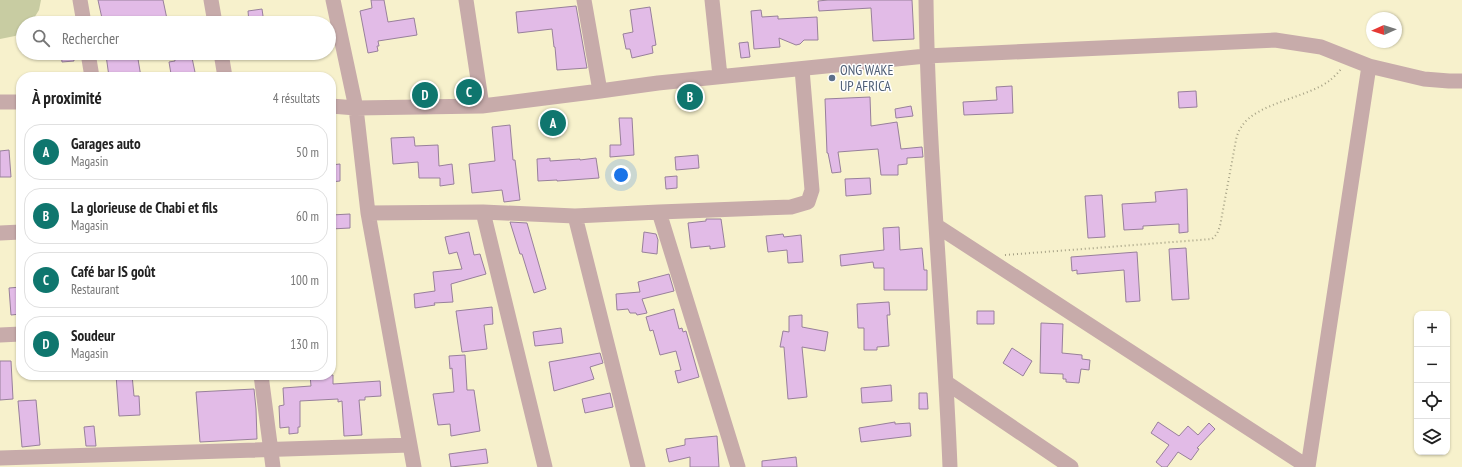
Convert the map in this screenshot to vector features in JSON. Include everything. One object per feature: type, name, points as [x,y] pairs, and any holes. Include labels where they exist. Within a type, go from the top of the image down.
[{"type":"street","points":[[80,0],[83,16]]},
{"type":"street","points":[[211,0],[214,16]]},
{"type":"street","points":[[333,0],[356,108],[368,213],[414,467]]},
{"type":"street","points":[[466,0],[482,106]]},
{"type":"street","points":[[584,0],[600,91]]},
{"type":"street","points":[[712,0],[720,76]]},
{"type":"street","points":[[926,0],[926,56],[950,467]]},
{"type":"street","points":[[336,106],[356,108],[482,106],[720,76],[926,56],[1275,40],[1321,48],[1369,66],[1424,79],[1449,81],[1462,80]]},
{"type":"street","points":[[89,60],[91,72]]},
{"type":"street","points":[[222,60],[224,72]]},
{"type":"street","points":[[936,226],[1308,467],[1369,66]]},
{"type":"street","points":[[368,213],[483,212],[575,216],[791,207],[808,202],[812,190],[802,69]]},
{"type":"street","points":[[0,102],[16,102]]},
{"type":"street","points":[[483,212],[545,467]]},
{"type":"street","points":[[659,212],[738,467]]},
{"type":"street","points":[[575,216],[638,467]]},
{"type":"street","points":[[0,233],[16,232]]},
{"type":"street","points":[[0,335],[16,334]]},
{"type":"street","points":[[262,380],[273,467]]},
{"type":"street","points":[[946,383],[1070,466]]},
{"type":"street","points":[[0,458],[410,445]]},
{"type":"path","points":[[982,256],[1212,239],[1217,234],[1220,226],[1236,140],[1241,127],[1246,120],[1262,110],[1329,81],[1352,59]]},
{"type":"green space","points":[[0,0],[41,0],[39,10],[35,16],[16,16],[16,35],[0,39]]},
{"type":"building","points":[[98,0],[163,0],[166,16],[101,16]]},
{"type":"building","points":[[371,0],[384,0],[388,22],[414,18],[417,35],[378,41],[378,51],[368,53],[360,11],[372,8]]},
{"type":"building","points":[[912,0],[914,39],[873,41],[871,8],[819,11],[818,1]]},
{"type":"building","points":[[576,6],[587,68],[557,70],[552,29],[518,33],[516,12]]},
{"type":"building","points":[[650,7],[656,45],[652,46],[653,53],[632,58],[630,49],[626,49],[623,34],[633,32],[630,10]]},
{"type":"building","points":[[262,9],[263,16],[248,16],[248,11]]},
{"type":"building","points":[[761,10],[762,17],[778,16],[778,19],[817,17],[818,40],[804,40],[800,44],[796,45],[779,38],[780,47],[754,49],[751,11]]},
{"type":"building","points":[[748,42],[750,57],[741,58],[739,43]]},
{"type":"building","points":[[62,60],[74,60],[74,61],[62,62]]},
{"type":"building","points":[[107,60],[138,60],[140,72],[108,72]]},
{"type":"building","points":[[192,60],[195,72],[171,72],[169,62]]},
{"type":"building","points":[[1012,86],[1013,113],[964,115],[963,102],[997,100],[996,87]]},
{"type":"building","points":[[1196,91],[1197,107],[1179,108],[1178,92]]},
{"type":"building","points":[[870,97],[871,126],[897,122],[901,149],[922,147],[923,157],[907,158],[907,164],[898,165],[898,175],[881,175],[878,149],[838,152],[841,172],[832,173],[827,153],[825,99]]},
{"type":"building","points":[[911,106],[913,116],[896,118],[895,109]]},
{"type":"building","points":[[619,118],[632,118],[634,155],[610,157],[610,145],[621,145]]},
{"type":"building","points":[[510,125],[513,160],[515,160],[520,200],[504,202],[502,190],[472,193],[469,164],[495,161],[492,127]]},
{"type":"building","points":[[414,137],[415,146],[438,145],[439,166],[452,164],[454,184],[440,186],[440,178],[419,178],[418,162],[393,164],[391,138]]},
{"type":"building","points":[[9,150],[11,177],[0,177],[0,151]]},
{"type":"building","points":[[698,155],[699,168],[676,170],[675,157]]},
{"type":"building","points":[[550,158],[550,161],[596,158],[599,178],[538,181],[537,159]]},
{"type":"building","points":[[336,164],[340,164],[340,181],[336,181]]},
{"type":"building","points":[[677,176],[677,188],[666,189],[665,177]]},
{"type":"building","points":[[870,178],[871,194],[846,196],[845,179]]},
{"type":"building","points":[[1187,189],[1188,232],[1179,233],[1179,224],[1143,226],[1143,229],[1124,230],[1122,204],[1156,202],[1155,192]]},
{"type":"building","points":[[1102,195],[1105,237],[1088,238],[1085,196]]},
{"type":"building","points":[[350,214],[350,228],[336,229],[336,215]]},
{"type":"building","points":[[706,219],[721,219],[725,247],[710,249],[710,246],[691,248],[688,223],[706,221]]},
{"type":"building","points":[[510,222],[527,223],[546,289],[534,293]]},
{"type":"building","points":[[899,227],[900,250],[922,248],[924,270],[927,270],[927,290],[884,290],[884,268],[874,268],[873,262],[841,266],[840,255],[884,250],[883,228]]},
{"type":"building","points":[[469,232],[474,255],[480,254],[486,274],[451,284],[453,302],[434,303],[435,305],[415,308],[414,294],[435,291],[433,272],[462,269],[457,252],[449,254],[445,237]]},
{"type":"building","points":[[644,232],[656,234],[658,240],[657,254],[642,252]]},
{"type":"building","points":[[783,234],[784,237],[801,235],[803,262],[788,263],[787,250],[768,252],[766,236]]},
{"type":"building","points":[[1186,248],[1189,299],[1172,300],[1169,249]]},
{"type":"building","points":[[1137,252],[1140,301],[1126,302],[1124,270],[1077,274],[1077,270],[1072,271],[1071,257]]},
{"type":"building","points":[[669,274],[674,291],[642,299],[647,313],[637,315],[636,313],[630,313],[628,309],[617,310],[616,294],[640,292],[638,282]]},
{"type":"building","points":[[16,287],[16,314],[11,315],[9,288]]},
{"type":"building","points":[[889,302],[890,315],[887,315],[889,346],[877,347],[877,350],[864,350],[864,328],[858,328],[857,304]]},
{"type":"building","points":[[492,307],[493,324],[484,325],[487,349],[462,352],[456,311]]},
{"type":"building","points":[[674,309],[679,329],[682,328],[683,332],[686,331],[699,377],[678,383],[675,371],[681,370],[676,351],[660,355],[653,330],[650,331],[646,317]]},
{"type":"building","points":[[977,311],[994,311],[994,324],[977,324]]},
{"type":"building","points":[[802,315],[802,327],[828,332],[825,351],[802,347],[807,397],[788,399],[784,347],[780,347],[783,331],[789,332],[789,316]]},
{"type":"building","points":[[1041,323],[1063,324],[1062,353],[1082,355],[1082,359],[1090,360],[1089,370],[1081,369],[1079,383],[1066,382],[1066,379],[1063,379],[1063,374],[1040,373]]},
{"type":"building","points":[[561,328],[563,343],[535,346],[533,332]]},
{"type":"building","points":[[1012,348],[1032,361],[1023,376],[1003,363]]},
{"type":"building","points":[[600,353],[603,363],[590,367],[594,379],[554,391],[549,362]]},
{"type":"building","points":[[465,355],[467,390],[474,390],[480,431],[451,436],[450,424],[438,425],[433,394],[454,392],[452,368],[450,369],[449,356]]},
{"type":"building","points":[[0,361],[11,361],[13,399],[0,400]]},
{"type":"building","points":[[116,380],[132,380],[134,396],[139,396],[140,415],[119,416]]},
{"type":"building","points":[[310,380],[333,380],[333,384],[380,381],[381,396],[365,397],[365,400],[359,400],[362,435],[344,436],[342,401],[338,402],[338,399],[300,401],[300,427],[298,427],[298,433],[289,434],[289,427],[280,428],[279,406],[284,405],[283,388],[311,386]]},
{"type":"building","points":[[891,385],[892,401],[862,403],[861,388]]},
{"type":"building","points":[[254,389],[257,439],[200,442],[196,392]]},
{"type":"building","points":[[610,393],[613,407],[585,413],[582,399]]},
{"type":"building","points":[[919,393],[927,393],[928,409],[919,409]]},
{"type":"building","points":[[36,400],[40,445],[22,447],[18,401]]},
{"type":"building","points":[[895,422],[895,424],[910,423],[911,436],[861,442],[859,428]]},
{"type":"building","points":[[1158,422],[1179,436],[1188,426],[1198,435],[1209,423],[1215,429],[1197,448],[1199,449],[1191,460],[1178,452],[1167,467],[1162,467],[1156,462],[1169,445],[1151,433]]},
{"type":"building","points":[[94,426],[96,446],[86,446],[84,427]]},
{"type":"building","points":[[717,436],[719,467],[690,467],[690,457],[669,462],[666,449],[685,445],[685,439]]},
{"type":"building","points":[[486,449],[488,463],[451,467],[449,454]]},
{"type":"building","points":[[796,457],[797,467],[762,467],[762,461]]},
{"type":"place","name":"ONG WAKE UP AFRICA","points":[[832,78]]},
{"type":"place","name":"Café bar IS goût","points":[[469,92]]},
{"type":"place","name":"Soudeur","points":[[425,95]]},
{"type":"place","name":"La glorieuse de Chabi et fils","points":[[690,97]]},
{"type":"place","name":"Garages auto","points":[[553,123]]}]
